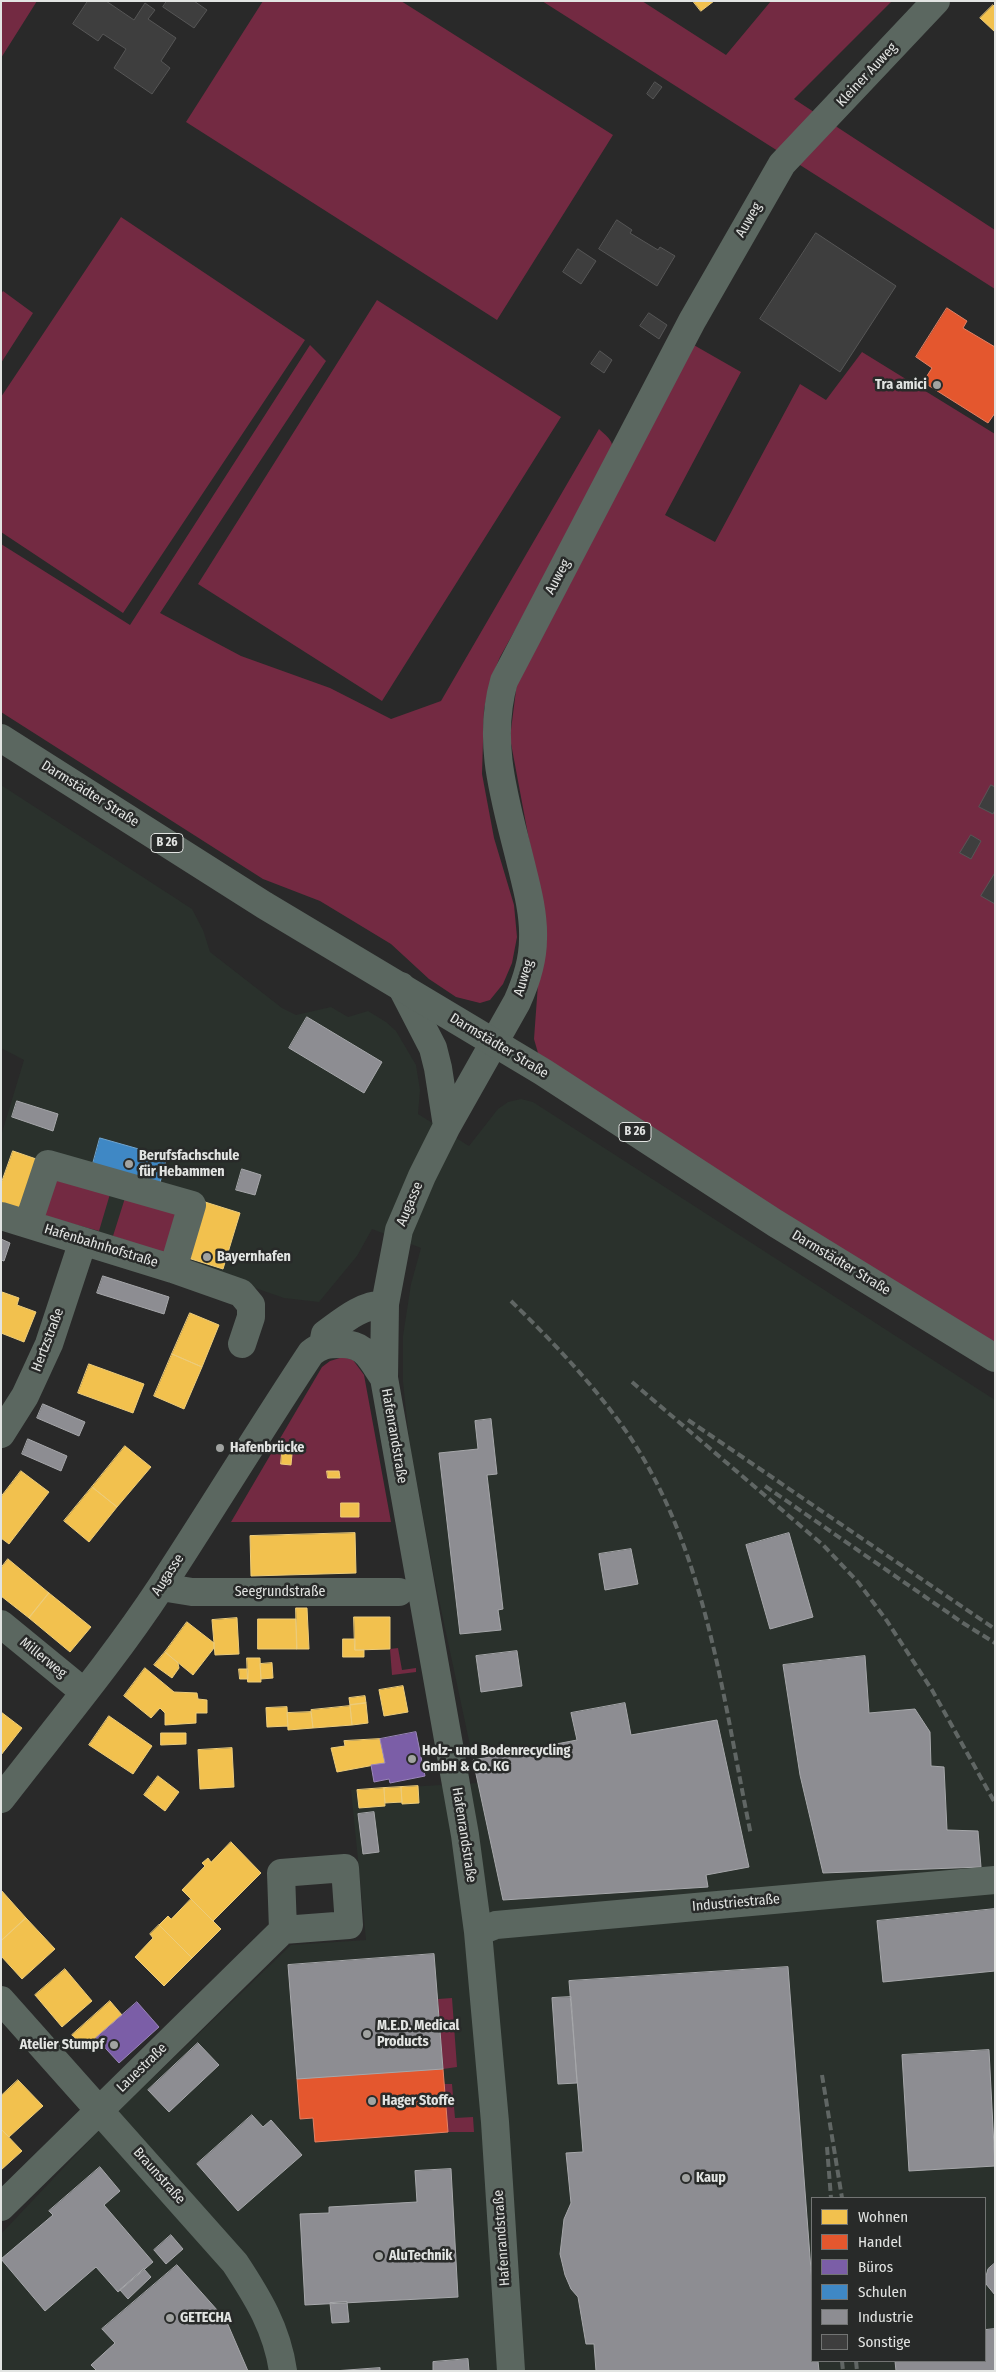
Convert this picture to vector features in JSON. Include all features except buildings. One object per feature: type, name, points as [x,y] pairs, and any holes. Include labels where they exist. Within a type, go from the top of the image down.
[{"type":"street","name":"Kleiner Auweg","points":[[796,147],[936,1]]},
{"type":"street","name":"Auweg","points":[[495,1042],[526,981],[533,939],[529,894],[500,775],[496,743],[498,702],[504,681],[692,321],[782,164],[796,147]]},
{"type":"street","name":"Darmstädter Straße","points":[[1,738],[264,905],[495,1042],[775,1223],[995,1358]]},
{"type":"street","points":[[401,986],[432,1048],[438,1068],[444,1134]]},
{"type":"street","name":"Augasse","points":[[1,1798],[84,1692],[161,1587],[300,1369],[311,1353],[323,1344],[325,1334],[368,1306],[385,1304],[399,1230],[418,1184],[495,1042]]},
{"type":"street","name":"Hafenbahnhofstraße","points":[[28,1224],[48,1164],[192,1205],[173,1269]]},
{"type":"street","name":"Hafenbahnhofstraße","points":[[1,1216],[228,1287],[247,1298],[251,1305],[242,1344]]},
{"type":"street","name":"Hertzstraße","points":[[1,1434],[24,1396],[49,1344],[83,1241]]},
{"type":"street","name":"Hafenrandstraße","points":[[385,1304],[384,1378],[465,1835],[478,1932],[495,2122],[511,2371]]},
{"type":"street","points":[[323,1344],[352,1344],[359,1347],[384,1378]]},
{"type":"street","name":"Seegrundstraße","points":[[161,1587],[192,1592],[398,1592]]},
{"type":"street","name":"Millerweg","points":[[1,1624],[84,1692]]},
{"type":"street","name":"Industriestraße","points":[[478,1932],[496,1925],[995,1880]]},
{"type":"street","name":"Lauestraße","points":[[1,2207],[283,1930]]},
{"type":"street","name":"Braunstraße","points":[[1,2000],[235,2263],[264,2307],[275,2333],[283,2371]]},
{"type":"shaded area","points":[[1,1],[37,1],[1,58]]},
{"type":"shaded area","points":[[263,1],[401,1],[613,135],[497,320],[186,122]]},
{"type":"shaded area","points":[[542,1],[642,1],[726,55],[771,1],[892,1],[794,99],[995,230],[995,289]]},
{"type":"shaded area","points":[[121,217],[305,340],[123,613],[1,532],[1,397]]},
{"type":"shaded area","points":[[3,291],[33,313],[1,363],[1,294]]},
{"type":"shaded area","points":[[377,300],[561,417],[382,701],[198,584]]},
{"type":"shaded area","points":[[692,344],[741,372],[665,515],[715,542],[800,384],[826,400],[862,352],[995,434],[995,1350],[546,1063],[538,1053],[534,1039],[543,915],[510,738],[517,682]]},
{"type":"shaded area","points":[[310,345],[326,361],[160,613],[241,656],[330,688],[391,719],[441,701],[599,429],[608,438],[613,447],[612,456],[500,657],[491,679],[484,709],[482,774],[494,838],[514,905],[517,937],[512,963],[503,984],[490,1000],[480,1003],[456,997],[429,979],[391,944],[320,901],[263,879],[1,712],[1,544],[130,625]]},
{"type":"shaded area","points":[[1,785],[192,909],[203,930],[210,952],[282,1008],[296,1015],[331,1007],[348,1017],[368,1011],[386,1022],[396,1031],[416,1065],[420,1090],[418,1114],[469,1146],[498,1109],[508,1102],[521,1099],[533,1102],[995,1400],[995,2371],[1,2371],[1,2234],[104,2125],[291,1945],[366,1940],[351,1790],[478,1783],[435,1581],[409,1439],[403,1382],[403,1336],[411,1284],[421,1248],[372,1229],[357,1256],[319,1302],[284,1298],[143,1249],[1,1208],[1,1136],[24,1060],[1,1048]]},
{"type":"shaded area","points":[[52,1178],[110,1194],[99,1231],[44,1216]]},
{"type":"shaded area","points":[[125,1198],[178,1212],[167,1254],[113,1236]]},
{"type":"shaded area","points":[[343,1357],[353,1360],[364,1375],[391,1522],[231,1522],[322,1367],[330,1361]]},
{"type":"shaded area","points":[[398,1648],[402,1670],[416,1668],[416,1672],[392,1675],[390,1649]]},
{"type":"shaded area","points":[[452,1998],[457,2067],[443,2069],[438,1999]]},
{"type":"shaded area","points":[[444,2084],[452,2084],[455,2118],[473,2117],[474,2132],[448,2132]]},
{"type":"railway","points":[[511,1301],[572,1364],[615,1416],[655,1479],[677,1527],[709,1628],[751,1835]]},
{"type":"railway","points":[[632,1382],[823,1545],[858,1582],[887,1621],[932,1690],[995,1803]]},
{"type":"railway","points":[[688,1420],[995,1629]]},
{"type":"railway","points":[[765,1486],[963,1623],[995,1643]]},
{"type":"railway","points":[[822,2075],[842,2197]]},
{"type":"railway","points":[[827,2147],[831,2197]]},
{"type":"railway","points":[[842,2362],[843,2371]]},
{"type":"railway","points":[[856,2362],[857,2371]]},
{"type":"place","name":"Tra amici","points":[[937,385]]},
{"type":"place","name":"Berufsfachschule für Hebammen","points":[[129,1164]]},
{"type":"place","name":"Bayernhafen","points":[[207,1257]]},
{"type":"place","name":"Hafenbrücke","points":[[220,1448]]},
{"type":"place","name":"Holz- und Bodenrecycling GmbH & Co. KG","points":[[412,1759]]},
{"type":"place","name":"M.E.D. Medical Products","points":[[367,2034]]},
{"type":"place","name":"Atelier Stumpf","points":[[114,2045]]},
{"type":"place","name":"Hager Stoffe","points":[[372,2101]]},
{"type":"place","name":"Kaup","points":[[686,2178]]},
{"type":"place","name":"AluTechnik","points":[[379,2256]]},
{"type":"place","name":"GETECHA","points":[[170,2318]]}]
